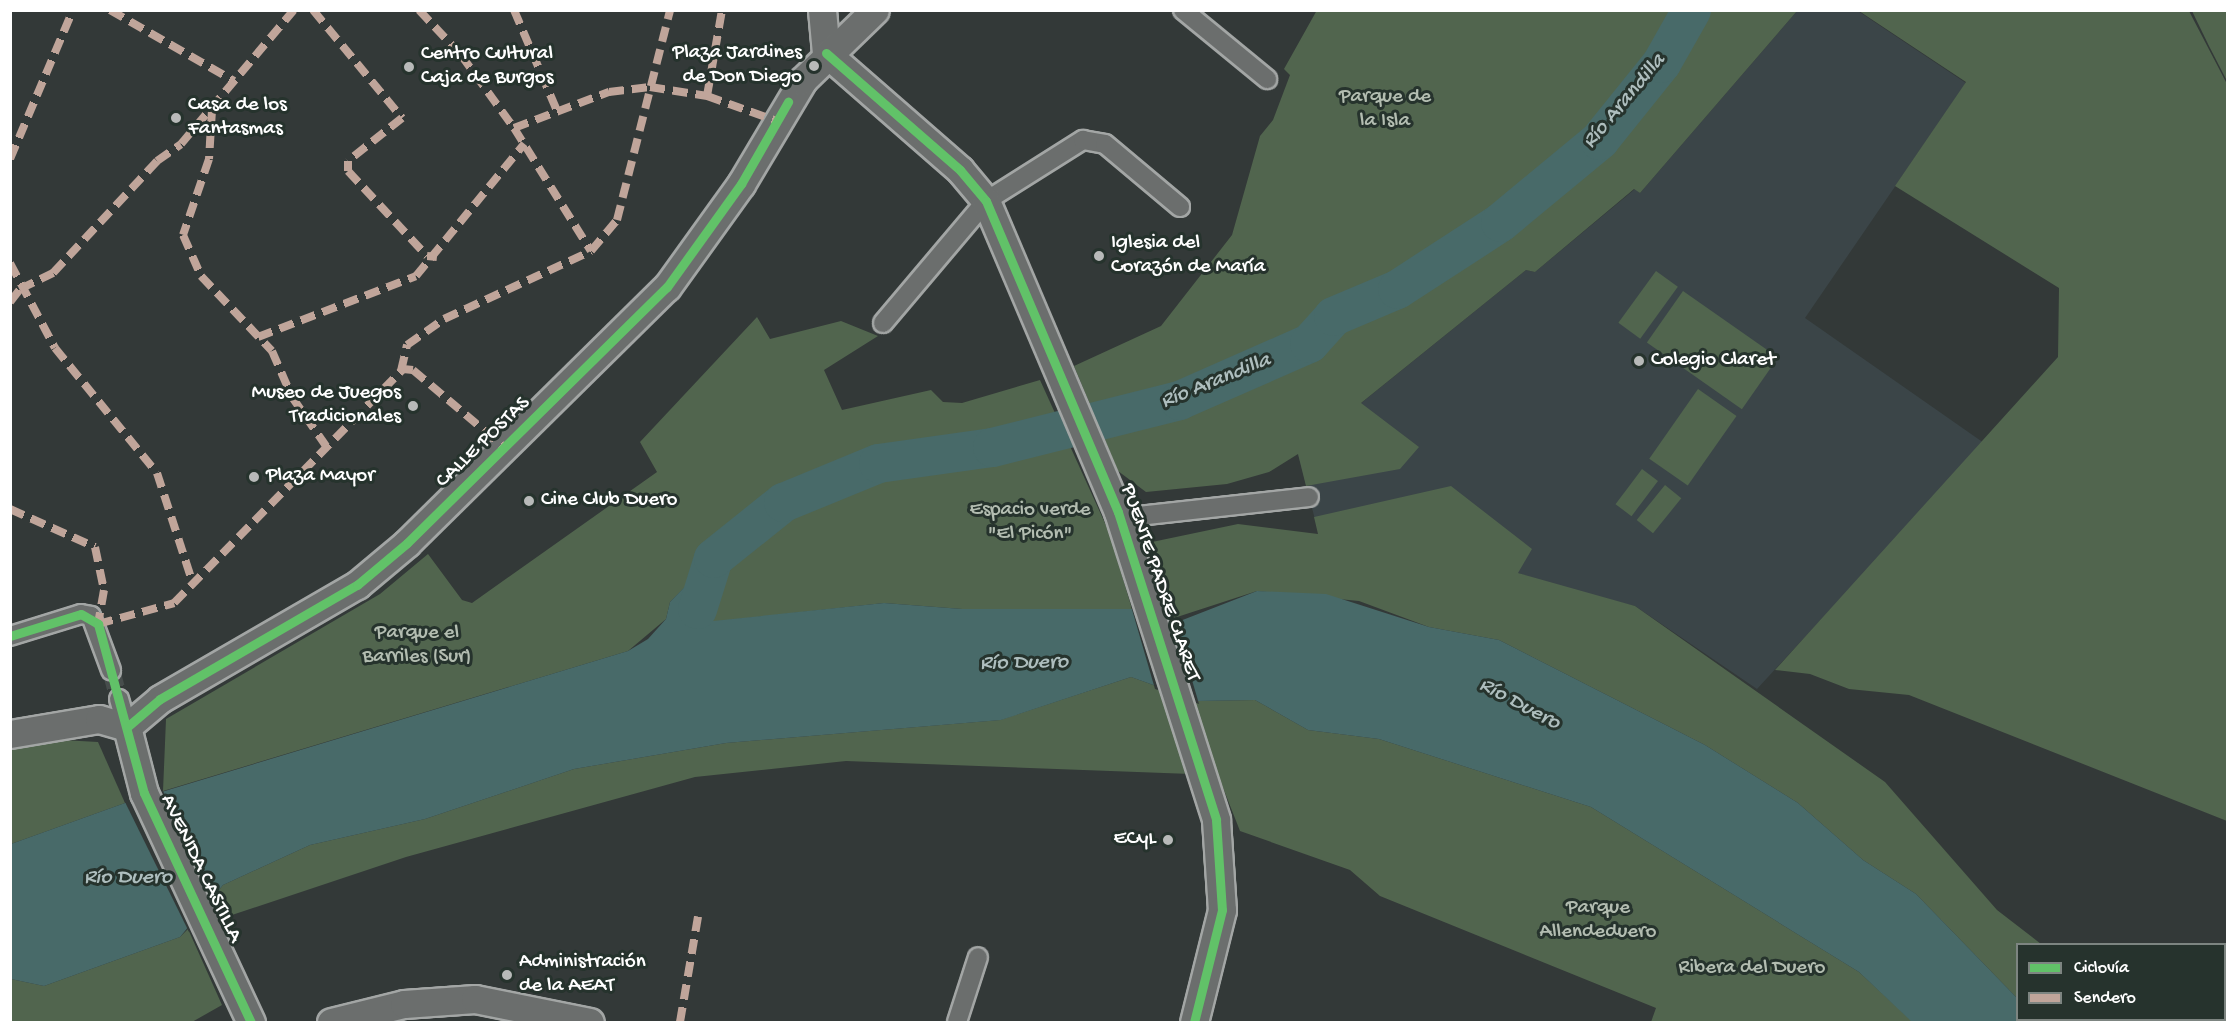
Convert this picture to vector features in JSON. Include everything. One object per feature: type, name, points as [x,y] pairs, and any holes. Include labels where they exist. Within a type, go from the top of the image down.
[{"type":"street","points":[[822,10],[826,53]]},
{"type":"street","points":[[826,53],[875,10]]},
{"type":"street","points":[[1183,10],[1267,79]]},
{"type":"street","name":"PUENTE PADRE CLARET","points":[[826,53],[960,170],[986,201],[1120,518],[1205,774],[1223,886],[1194,1023]]},
{"type":"street","name":"CALLE POSTAS","points":[[127,729],[160,699],[357,585],[505,448],[667,287],[826,53]]},
{"type":"street","points":[[883,323],[986,201],[1069,145],[1094,139],[1180,207]]},
{"type":"street","points":[[1120,518],[1309,497]]},
{"type":"street","points":[[10,636],[81,614],[98,624],[111,670]]},
{"type":"street","points":[[119,699],[127,729]]},
{"type":"street","points":[[10,734],[99,719],[127,729]]},
{"type":"street","name":"AVENIDA CASTILLA","points":[[127,729],[144,793],[241,995],[251,1023]]},
{"type":"street","points":[[957,1023],[978,957]]},
{"type":"street","points":[[331,1023],[404,1004],[475,999],[590,1023]]},
{"type":"shaded area","name":"Colegio Claret","points":[[1797,11],[1858,11],[1966,83],[1805,318],[1984,443],[1757,689],[1635,606],[1558,588],[1460,551],[1319,535],[1298,454],[1526,270],[1535,272],[1635,189],[1640,193]]},
{"type":"green space","name":"Parque de la Isla","points":[[1317,10],[1797,11],[1640,193],[1634,189],[1535,272],[1526,270],[1361,403],[1419,447],[1400,469],[1306,486],[1298,454],[1269,472],[1227,484],[1146,492],[1118,471],[1074,366],[1161,326],[1232,235],[1260,136],[1273,120],[1290,75],[1284,69]]},
{"type":"green space","points":[[1859,11],[2189,11],[2227,84],[2227,821],[1909,695],[1849,689],[1810,674],[1775,670],[2058,357],[2059,288],[1895,186],[1966,82]]},
{"type":"green space","points":[[2192,11],[2227,11],[2227,81],[2209,46]]},
{"type":"green space","points":[[1656,271],[1678,287],[1640,339],[1618,323]]},
{"type":"green space","points":[[1683,291],[1778,358],[1742,409],[1647,343]]},
{"type":"green space","points":[[757,317],[770,339],[841,321],[878,336],[824,370],[842,410],[931,390],[943,402],[962,403],[1040,380],[1109,532],[1132,609],[962,609],[884,603],[694,624],[717,568],[713,559],[670,602],[666,619],[628,651],[163,791],[166,719],[380,594],[428,554],[462,600],[472,603],[657,472],[640,442]]},
{"type":"green space","points":[[1698,389],[1737,416],[1688,486],[1649,459]]},
{"type":"green space","points":[[1642,469],[1658,481],[1631,516],[1616,504]]},
{"type":"green space","points":[[1665,485],[1681,498],[1653,533],[1637,520]]},
{"type":"green space","points":[[1451,486],[1532,549],[1518,573],[1635,606],[1885,782],[1997,910],[2040,943],[2016,943],[2016,997],[1916,894],[1863,860],[1798,803],[1705,745],[1499,640],[1429,627],[1359,601],[1257,591],[1174,618],[1152,542],[1238,524],[1318,534],[1314,517]]},
{"type":"green space","points":[[1131,677],[1198,701],[1255,700],[1308,730],[1379,739],[1591,807],[1859,972],[1913,1022],[1651,1022],[1656,1008],[1380,896],[1350,870],[1240,831],[1218,775],[846,761],[695,777],[406,857],[226,917],[215,895],[223,885],[310,845],[425,819],[574,769],[726,743],[1000,720]]},
{"type":"green space","points":[[62,740],[98,742],[125,803],[11,844],[11,748]]},
{"type":"green space","points":[[188,929],[222,1005],[192,1022],[11,1022],[11,979],[44,986],[180,937]]},
{"type":"green space","points":[[2037,1021],[2137,1021],[2137,1022]]},
{"type":"water","name":"Río Duero","points":[[713,558],[717,568],[694,623],[884,603],[962,609],[1149,609],[1180,621],[1257,591],[1326,594],[1429,627],[1499,640],[1705,745],[1798,803],[1863,860],[1916,894],[2016,997],[2016,1021],[2040,1022],[1912,1022],[1859,972],[1591,807],[1379,739],[1308,730],[1255,700],[1198,701],[1131,677],[1001,720],[726,743],[574,769],[425,819],[310,845],[223,885],[180,937],[44,986],[11,979],[11,844],[125,803],[628,651],[648,639],[666,619],[670,602]]},
{"type":"pier","points":[[1131,606],[1173,615],[1199,704],[1155,689]]},
{"type":"pier","points":[[162,789],[216,898],[189,932],[124,800]]},
{"type":"waterway","name":"Río Arandilla","points":[[697,609],[713,558],[783,502],[878,463],[992,447],[1179,400],[1309,343],[1333,316],[1397,289],[1500,222],[1599,140],[1661,63],[1691,10]]},
{"type":"tunnel","points":[[111,670],[119,699]]},
{"type":"marked path","points":[[10,159],[73,10]]},
{"type":"marked path","points":[[110,10],[234,81]]},
{"type":"marked path","points":[[10,302],[20,289],[53,273],[157,161],[181,144],[294,10]]},
{"type":"marked path","points":[[313,10],[402,118],[348,161],[348,171],[427,256],[437,257]]},
{"type":"marked path","points":[[419,10],[461,55],[514,128],[591,251]]},
{"type":"marked path","points":[[514,10],[557,111]]},
{"type":"marked path","points":[[401,371],[407,345],[444,319],[591,251],[617,220],[670,10]]},
{"type":"marked path","points":[[707,96],[722,10]]},
{"type":"marked path","points":[[514,128],[609,92],[650,87],[707,96],[777,121]]},
{"type":"marked path","points":[[212,110],[209,159],[183,235],[201,276],[272,351],[292,397],[326,446]]},
{"type":"marked path","points":[[258,337],[416,276],[524,144]]},
{"type":"marked path","points":[[10,263],[55,348],[157,473],[193,584]]},
{"type":"marked path","points":[[10,509],[95,547],[104,590],[98,624],[174,603],[403,369],[413,370],[505,448]]},
{"type":"marked path","points":[[680,1022],[698,917]]},
{"type":"cycle path","points":[[826,53],[960,170],[986,201],[1118,512],[1216,820],[1222,910],[1194,1022]]},
{"type":"cycle path","points":[[127,727],[160,699],[357,585],[407,543],[667,287],[741,184],[788,102]]},
{"type":"cycle path","points":[[10,636],[81,614],[98,624],[144,793],[251,1022]]},
{"type":"place","name":"Plaza Jardines de Don Diego","points":[[814,66]]},
{"type":"place","name":"Centro Cultural Caja de Burgos","points":[[409,67]]},
{"type":"place","name":"Casa de los Fantasmas","points":[[176,118]]},
{"type":"place","name":"Iglesia del Corazón de María","points":[[1099,256]]},
{"type":"place","name":"Colegio Claret","points":[[1639,361]]},
{"type":"place","name":"Museo de Juegos Tradicionales","points":[[413,406]]},
{"type":"place","name":"Plaza Mayor","points":[[254,477]]},
{"type":"place","name":"Cine Club Duero","points":[[529,501]]},
{"type":"place","name":"ECyL","points":[[1168,840]]},
{"type":"place","name":"Administración de la AEAT","points":[[507,975]]},
{"type":"park label","name":"Espacio verde \"El Picón\"","points":[[1030,523]]},
{"type":"park label","name":"Parque el Barriles (Sur)","points":[[417,646]]},
{"type":"park label","name":"Parque Allendeduero","points":[[1598,921]]},
{"type":"park label","name":"Ribera del Duero","points":[[1752,969]]}]
